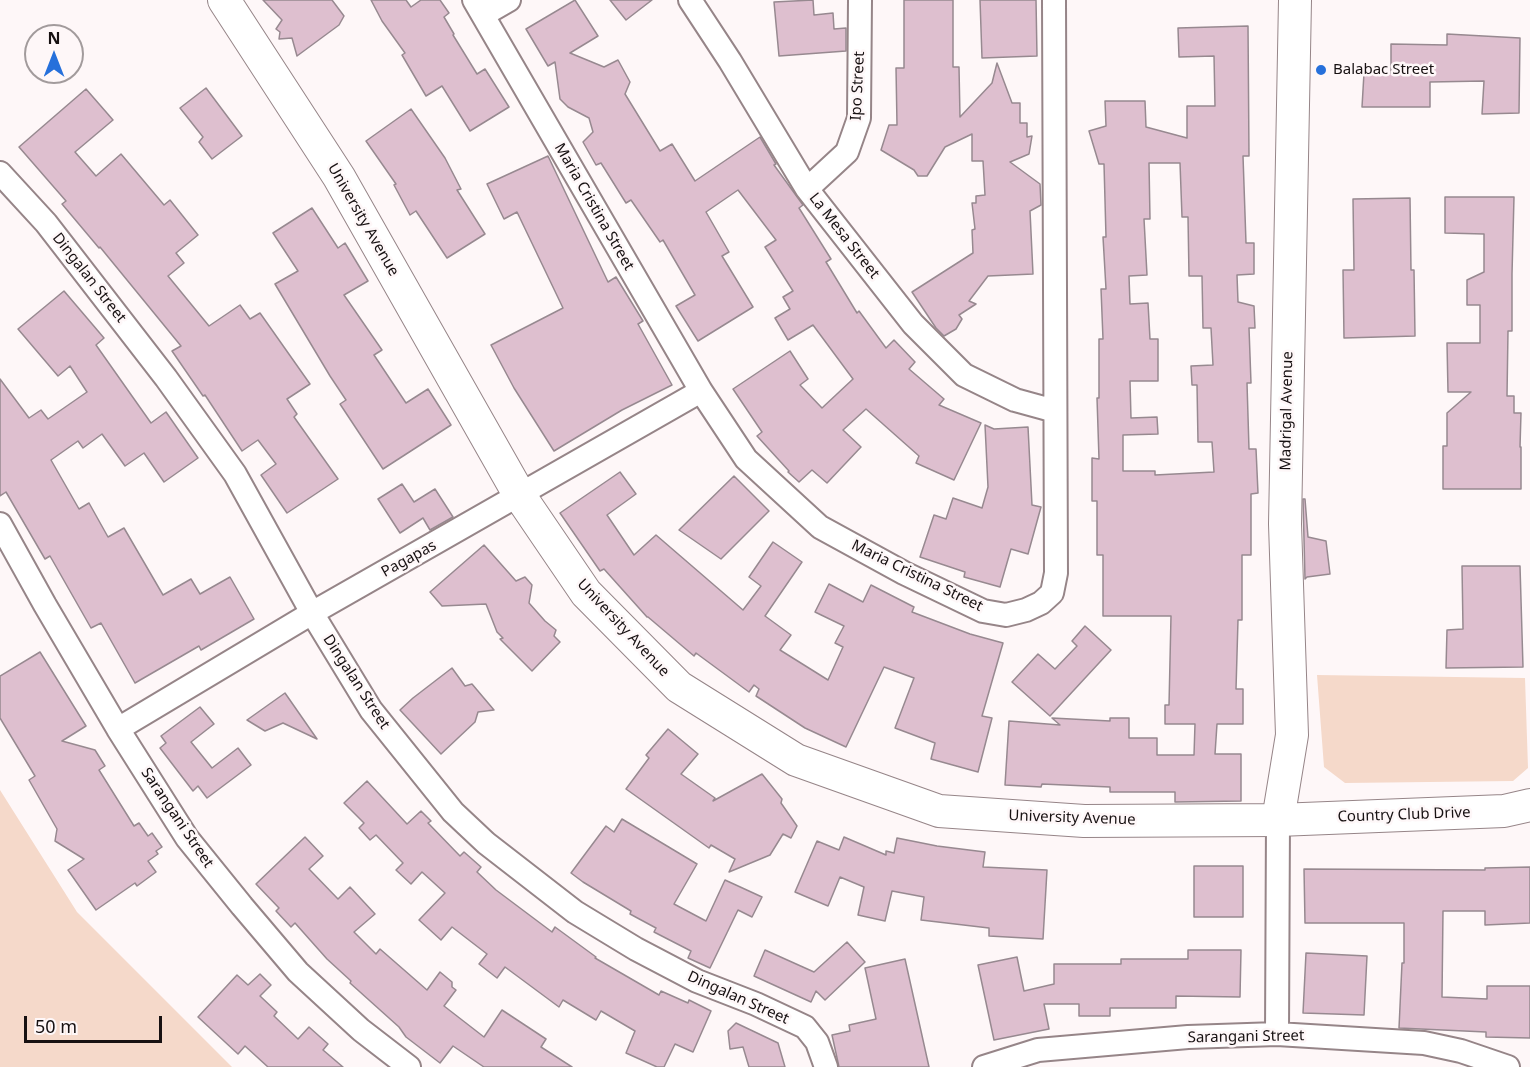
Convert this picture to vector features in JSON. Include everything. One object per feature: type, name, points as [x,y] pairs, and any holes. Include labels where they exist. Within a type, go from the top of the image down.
[{"type":"street","name":"University Avenue","points":[[224,0],[339,177],[520,496],[586,593],[680,687],[796,760],[939,811],[1084,821],[1278,820]]},
{"type":"street","points":[[478,7],[509,0]]},
{"type":"street","name":"La Mesa Street","points":[[690,0],[730,61],[807,189],[913,324],[964,375],[1015,400],[1055,411]]},
{"type":"street","name":"Ipo Street","points":[[807,189],[847,152],[860,118],[860,0]]},
{"type":"street","name":"Maria Cristina Street","points":[[478,7],[701,391],[746,459],[820,527],[904,573],[984,611],[1006,615],[1041,603],[1052,593],[1056,573],[1054,0]]},
{"type":"street","name":"Madrigal Avenue","points":[[1278,820],[1292,735],[1286,524],[1294,0]]},
{"type":"street","name":"Dingalan Street","points":[[0,173],[46,223],[166,378],[235,474],[312,614],[371,710],[453,812],[486,843],[575,912],[636,949],[697,981],[756,1004],[805,1027],[817,1042],[826,1067]]},
{"type":"street","name":"Pagapas","points":[[118,729],[312,614],[701,391]]},
{"type":"street","name":"Sarangani Street","points":[[0,524],[118,729],[187,838],[298,972],[362,1030],[409,1067]]},
{"type":"street","name":"Country Club Drive","points":[[1278,820],[1504,811],[1530,805]]},
{"type":"street","points":[[1277,1034],[1278,820]]},
{"type":"street","name":"Sarangani Street","points":[[984,1067],[1038,1050],[1188,1037],[1277,1034],[1424,1043],[1461,1051],[1508,1067]]},
{"type":"shaded area","points":[[1317,675],[1525,678],[1528,768],[1513,781],[1345,783],[1324,767]]},
{"type":"shaded area","points":[[0,790],[77,912],[232,1067],[0,1067]]},
{"type":"building","points":[[263,0],[332,0],[344,16],[339,25],[297,56],[292,38],[279,39],[280,32],[276,29],[282,20]]},
{"type":"building","points":[[371,0],[406,0],[411,7],[421,0],[440,0],[449,13],[444,17],[453,35],[477,74],[485,69],[509,107],[470,131],[442,86],[426,96],[402,55],[405,53],[382,21]]},
{"type":"building","points":[[575,0],[598,36],[570,53],[604,67],[618,60],[630,82],[625,94],[660,151],[672,144],[695,181],[760,137],[776,164],[774,165],[803,205],[799,208],[831,259],[826,262],[857,313],[859,311],[886,348],[894,340],[915,362],[909,369],[944,399],[939,405],[981,423],[954,480],[916,463],[919,456],[866,409],[843,430],[861,447],[827,483],[812,470],[799,482],[757,436],[762,432],[733,389],[790,351],[808,379],[800,385],[822,408],[853,379],[813,325],[788,340],[775,318],[790,309],[783,297],[793,291],[765,247],[776,240],[738,190],[706,212],[729,252],[722,256],[753,307],[698,341],[676,306],[695,295],[663,240],[660,242],[631,200],[626,203],[601,163],[596,165],[583,142],[593,132],[589,118],[568,107],[560,99],[555,62],[548,66],[526,29]]},
{"type":"building","points":[[610,0],[652,0],[626,20]]},
{"type":"building","points":[[813,0],[814,15],[833,13],[834,29],[846,28],[846,51],[779,56],[774,2]]},
{"type":"building","points":[[904,0],[953,0],[953,67],[959,67],[960,117],[992,83],[997,63],[1012,103],[1020,103],[1020,123],[1027,123],[1027,137],[1032,136],[1029,154],[1010,162],[1040,184],[1041,205],[1030,211],[1033,274],[988,276],[969,301],[976,304],[959,315],[962,319],[956,329],[944,336],[912,292],[973,253],[972,230],[975,229],[972,203],[976,203],[976,196],[985,195],[983,161],[972,161],[972,134],[945,147],[927,176],[918,176],[914,170],[881,150],[889,125],[897,125],[896,68],[904,68]]},
{"type":"building","points":[[980,0],[1036,0],[1037,56],[982,58]]},
{"type":"building","points":[[1248,26],[1249,156],[1243,156],[1246,243],[1254,243],[1254,274],[1237,275],[1238,302],[1254,306],[1255,328],[1249,328],[1251,383],[1247,383],[1249,449],[1256,449],[1258,493],[1251,494],[1251,555],[1242,555],[1242,620],[1238,620],[1236,689],[1243,689],[1243,724],[1217,724],[1215,754],[1241,754],[1241,801],[1175,802],[1175,792],[1110,792],[1110,787],[1005,785],[1009,721],[1060,725],[1052,718],[1110,721],[1110,718],[1129,718],[1129,738],[1157,738],[1157,755],[1194,755],[1195,724],[1165,724],[1165,705],[1169,705],[1171,616],[1103,616],[1103,555],[1097,555],[1097,501],[1092,501],[1092,458],[1099,459],[1097,398],[1099,398],[1099,339],[1103,339],[1101,289],[1106,289],[1103,237],[1106,237],[1104,164],[1099,164],[1089,131],[1106,126],[1105,101],[1145,101],[1146,127],[1187,138],[1187,106],[1215,106],[1214,56],[1179,57],[1178,28]],"holes":[[[1149,163],[1180,163],[1182,217],[1188,217],[1189,276],[1202,276],[1203,328],[1211,328],[1213,365],[1191,366],[1192,385],[1197,385],[1198,442],[1212,442],[1214,472],[1155,475],[1155,471],[1123,471],[1123,435],[1158,434],[1157,417],[1131,418],[1130,381],[1158,381],[1158,339],[1150,339],[1148,303],[1130,304],[1129,276],[1147,275],[1144,219],[1150,219]]]},
{"type":"building","points":[[1447,34],[1520,38],[1519,113],[1482,114],[1484,81],[1430,82],[1430,107],[1362,107],[1364,73],[1391,73],[1391,44],[1447,45]]},
{"type":"building","points":[[206,88],[242,136],[212,159],[199,142],[203,137],[180,108]]},
{"type":"building","points":[[86,89],[113,120],[75,152],[96,176],[121,154],[164,205],[170,200],[198,235],[176,253],[184,263],[168,276],[209,326],[240,305],[250,319],[260,313],[310,384],[287,399],[297,414],[294,417],[338,479],[287,513],[261,475],[276,464],[258,440],[242,451],[205,395],[203,396],[172,351],[181,346],[62,204],[66,201],[19,147]]},
{"type":"building","points":[[411,109],[445,158],[461,189],[457,190],[485,234],[447,258],[416,211],[410,215],[394,185],[396,184],[366,141]]},
{"type":"building","points":[[548,156],[608,282],[616,277],[643,321],[638,324],[672,385],[622,410],[554,451],[514,388],[491,345],[563,308],[517,212],[504,219],[487,184]]},
{"type":"building","points":[[1445,197],[1514,197],[1512,331],[1508,331],[1507,396],[1514,396],[1514,413],[1521,413],[1521,489],[1443,489],[1443,446],[1447,446],[1447,413],[1471,392],[1448,392],[1447,343],[1480,343],[1480,305],[1467,305],[1467,280],[1484,272],[1484,234],[1445,233]]},
{"type":"building","points":[[1410,198],[1415,336],[1344,338],[1343,270],[1354,270],[1353,199]]},
{"type":"building","points":[[312,208],[338,248],[345,243],[368,281],[344,295],[382,350],[374,355],[406,403],[428,389],[451,425],[383,469],[340,404],[346,400],[275,284],[298,271],[273,233]]},
{"type":"building","points":[[64,291],[104,338],[96,345],[151,423],[166,412],[198,458],[164,482],[144,453],[125,466],[102,434],[83,448],[78,441],[51,460],[79,509],[89,503],[108,537],[124,528],[163,595],[191,579],[200,594],[230,577],[254,619],[201,650],[199,646],[135,683],[101,623],[91,628],[50,556],[45,559],[6,492],[0,496],[0,379],[29,418],[41,410],[48,419],[87,392],[70,366],[58,376],[18,329]]},
{"type":"building","points":[[985,425],[994,429],[1028,427],[1032,505],[1041,507],[1028,554],[1011,549],[1000,587],[964,577],[965,572],[920,557],[934,515],[946,519],[953,498],[982,508],[988,487]]},
{"type":"building","points":[[620,472],[636,494],[607,515],[634,555],[656,535],[743,610],[761,586],[749,577],[773,542],[802,562],[765,616],[791,635],[780,650],[828,680],[843,647],[835,643],[844,626],[815,612],[829,584],[863,602],[871,585],[914,607],[912,612],[970,634],[1003,643],[982,716],[992,718],[978,772],[931,759],[935,743],[895,728],[914,678],[884,667],[846,747],[805,728],[756,696],[759,689],[754,685],[749,692],[696,653],[694,656],[647,617],[604,569],[600,571],[560,513]]},
{"type":"building","points":[[734,476],[769,511],[721,559],[679,530]]},
{"type":"building","points":[[402,484],[414,502],[435,489],[453,517],[430,530],[423,518],[400,533],[378,499]]},
{"type":"building","points":[[1303,499],[1305,499],[1308,537],[1326,541],[1330,574],[1305,579]]},
{"type":"building","points":[[484,545],[516,581],[525,577],[532,585],[529,603],[556,630],[554,636],[560,642],[532,671],[500,639],[503,638],[497,632],[486,604],[442,606],[430,592]]},
{"type":"building","points":[[1462,566],[1520,566],[1523,667],[1446,668],[1447,630],[1463,629]]},
{"type":"building","points":[[1085,626],[1111,650],[1050,716],[1012,682],[1038,654],[1055,669],[1077,646],[1072,641]]},
{"type":"building","points":[[40,652],[86,726],[62,741],[95,750],[105,766],[99,770],[134,826],[139,823],[148,836],[152,833],[162,847],[156,851],[158,854],[148,861],[156,872],[137,886],[135,883],[96,910],[68,870],[84,859],[55,841],[57,829],[29,780],[35,776],[0,718],[0,676]]},
{"type":"building","points":[[452,668],[465,686],[472,684],[494,710],[478,712],[475,722],[441,754],[400,710]]},
{"type":"building","points":[[285,693],[317,739],[283,723],[265,731],[247,720]]},
{"type":"building","points":[[200,707],[214,724],[191,742],[212,768],[238,748],[251,765],[207,798],[198,786],[193,791],[160,748],[166,743],[161,736]]},
{"type":"building","points":[[668,729],[698,754],[681,774],[715,798],[713,801],[762,774],[782,799],[781,803],[797,826],[791,838],[783,834],[770,855],[729,872],[735,859],[711,845],[709,848],[626,789],[649,758],[646,755]]},
{"type":"building","points":[[367,781],[407,824],[421,811],[431,821],[428,823],[460,856],[464,852],[481,867],[477,872],[496,890],[552,932],[555,927],[595,958],[659,995],[661,991],[688,1003],[689,1000],[711,1011],[693,1052],[675,1044],[664,1067],[657,1067],[626,1053],[635,1031],[601,1011],[596,1020],[563,1000],[559,1007],[505,967],[497,978],[479,964],[487,954],[452,927],[441,940],[419,920],[445,893],[422,872],[411,884],[396,870],[403,863],[376,835],[370,840],[359,828],[364,823],[344,803]]},
{"type":"building","points":[[622,819],[697,864],[674,904],[706,921],[725,880],[762,897],[752,917],[738,910],[710,968],[688,958],[691,951],[654,932],[656,928],[630,914],[631,911],[571,873],[606,826],[614,832]]},
{"type":"building","points":[[305,837],[323,856],[309,869],[338,899],[350,887],[375,914],[354,932],[376,954],[380,949],[427,990],[440,972],[452,982],[452,987],[456,990],[444,1006],[484,1037],[502,1010],[546,1039],[541,1047],[572,1067],[484,1067],[453,1046],[440,1063],[406,1037],[399,1027],[350,983],[351,981],[327,959],[295,923],[291,927],[276,911],[279,908],[256,884]]},
{"type":"building","points":[[844,837],[886,855],[886,851],[894,853],[897,838],[985,852],[983,867],[1047,870],[1043,939],[989,936],[989,928],[921,920],[924,897],[892,891],[885,921],[858,915],[864,887],[840,877],[828,906],[795,892],[817,841],[839,850]]},
{"type":"building","points":[[1194,866],[1243,866],[1243,917],[1194,917]]},
{"type":"building","points":[[1530,867],[1530,923],[1485,925],[1485,911],[1443,911],[1442,997],[1487,999],[1487,986],[1530,986],[1530,1038],[1486,1037],[1486,1032],[1399,1028],[1402,963],[1404,963],[1404,923],[1305,923],[1304,869],[1485,870],[1485,868]]},
{"type":"building","points":[[847,942],[865,962],[825,1000],[816,991],[811,1002],[754,976],[765,950],[814,972]]},
{"type":"building","points":[[1188,950],[1241,950],[1240,997],[1176,996],[1176,1008],[1110,1008],[1110,1016],[1079,1016],[1079,1004],[1044,1004],[1049,1029],[994,1040],[978,965],[1017,957],[1024,991],[1054,984],[1054,964],[1121,964],[1121,959],[1188,959]]},
{"type":"building","points":[[1306,953],[1367,956],[1364,1015],[1303,1013]]},
{"type":"building","points":[[905,959],[929,1067],[839,1067],[832,1035],[850,1031],[849,1025],[876,1019],[865,968]]},
{"type":"building","points":[[260,974],[271,985],[260,996],[277,1012],[274,1016],[298,1039],[309,1027],[328,1044],[323,1050],[343,1067],[268,1067],[245,1046],[238,1054],[198,1017],[237,975],[248,985]]},
{"type":"building","points":[[736,1023],[778,1043],[785,1067],[749,1067],[743,1047],[730,1049],[728,1031]]},
{"type":"place","name":"Balabac Street","points":[[1321,70]]}]
